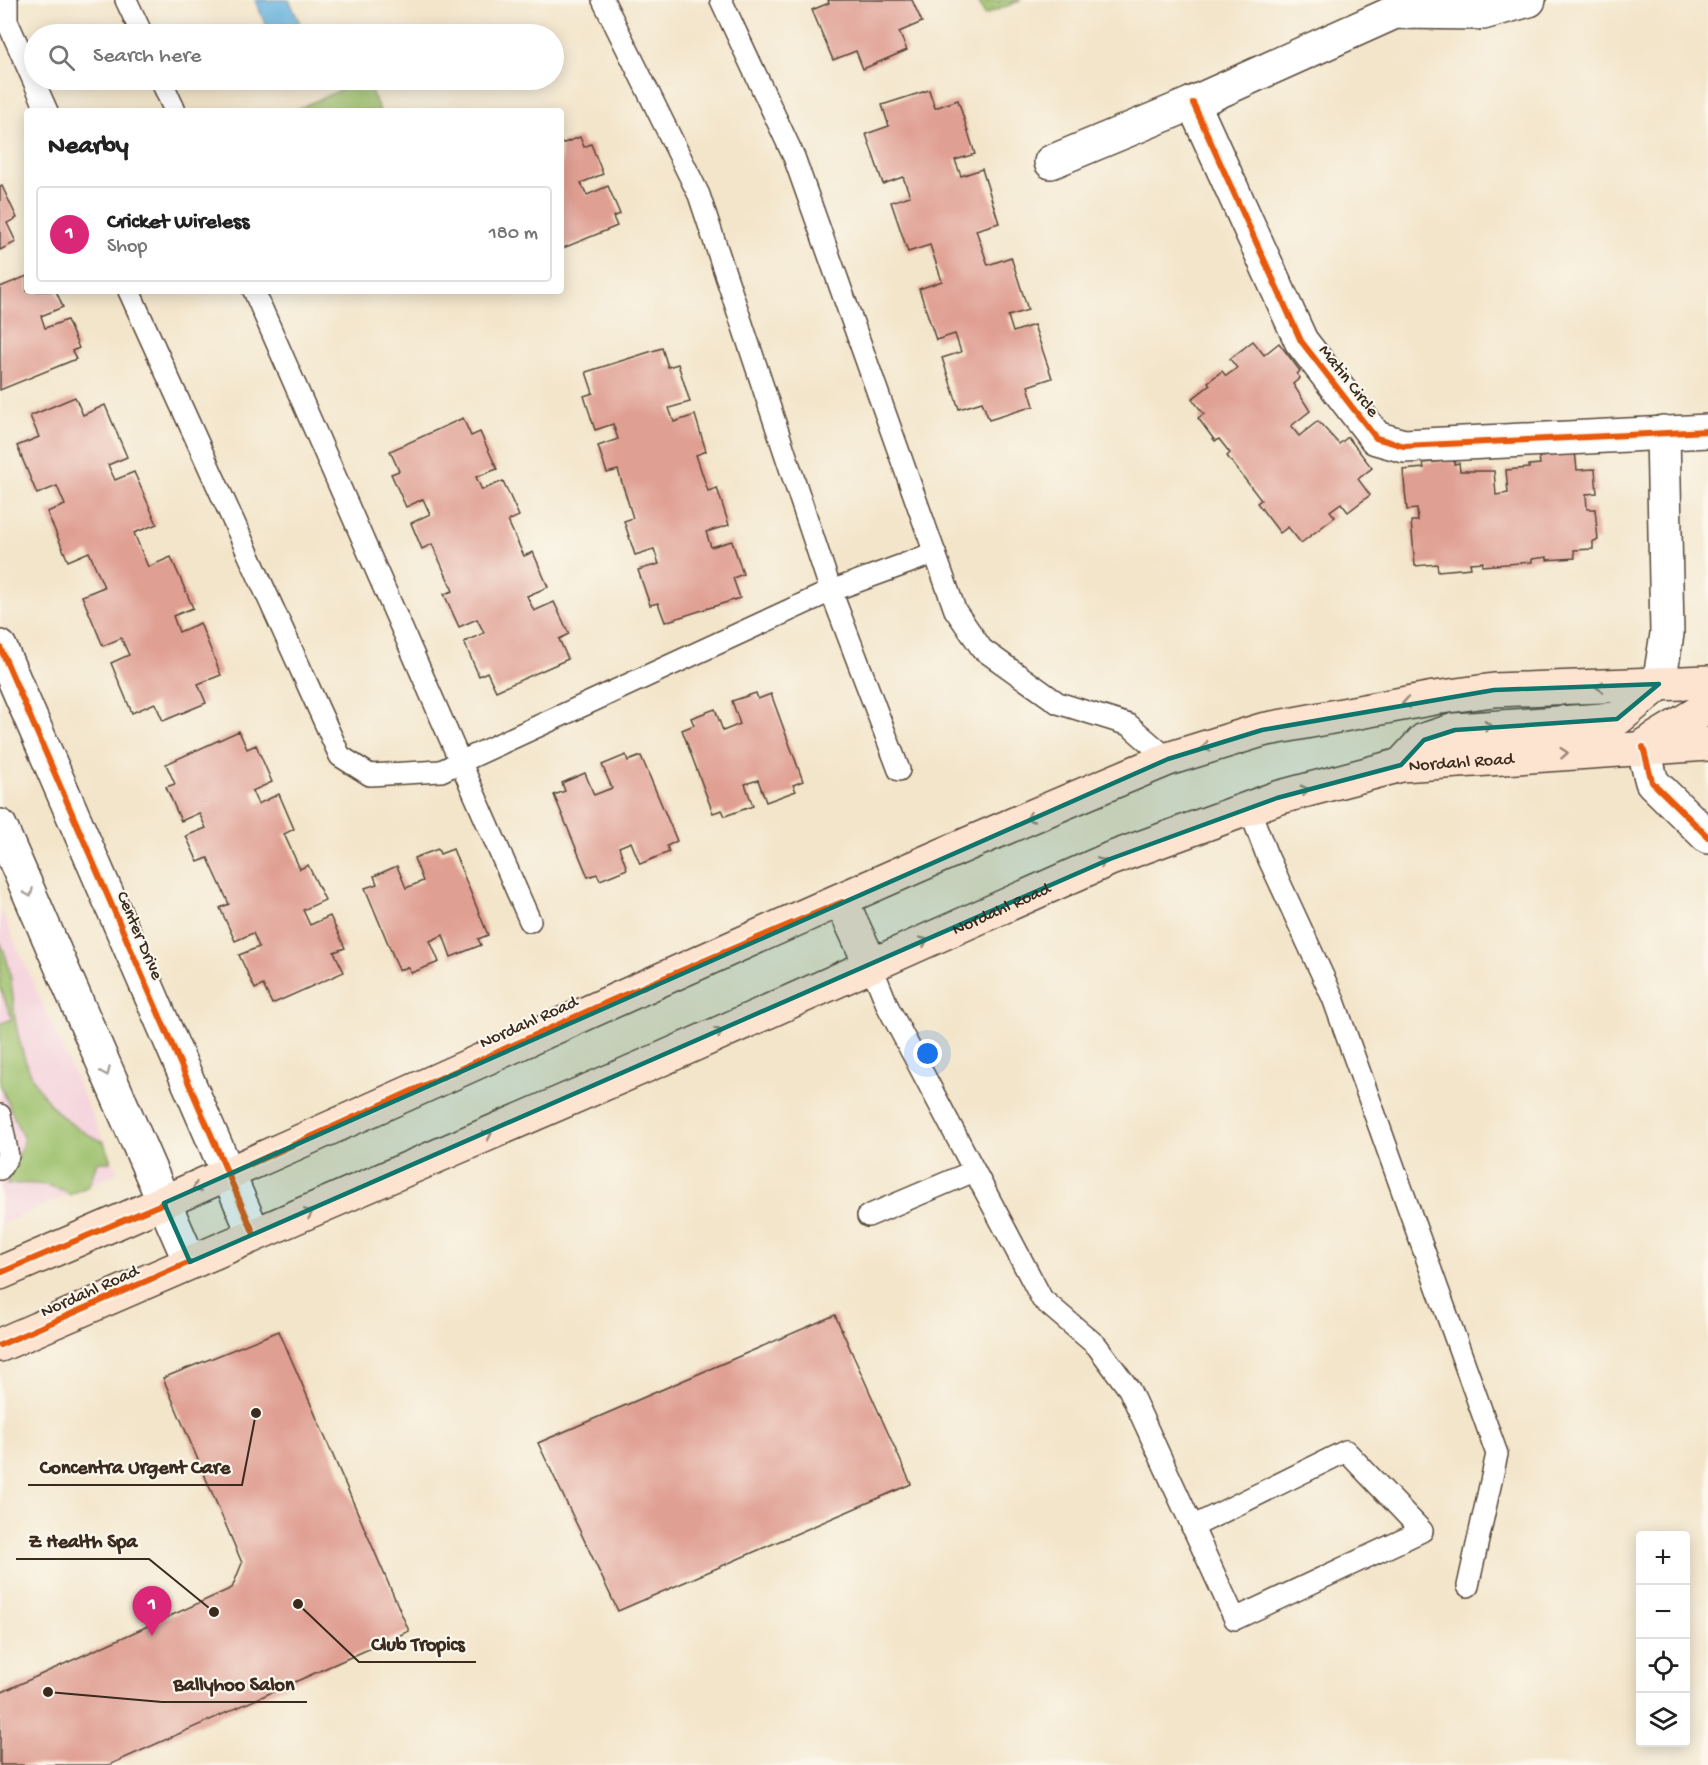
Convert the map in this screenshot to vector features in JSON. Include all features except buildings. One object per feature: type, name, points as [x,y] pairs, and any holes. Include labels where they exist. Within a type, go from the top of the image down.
[{"type":"main road","name":"Nordahl Road","points":[[0,1273],[164,1203],[612,1000],[1168,759],[1262,729],[1434,698],[1494,690],[1708,682]]},
{"type":"main road","points":[[1401,765],[1424,740],[1455,730],[1617,719],[1659,684]]},
{"type":"main road","points":[[1643,747],[1708,707]]},
{"type":"main road","name":"Nordahl Road","points":[[0,1345],[254,1234],[295,1219],[1110,859],[1249,808],[1401,765],[1708,744]]},
{"type":"main road","points":[[842,902],[871,965]]},
{"type":"street","points":[[1051,162],[1193,104],[1395,12],[1483,13],[1529,0]]},
{"type":"street","name":"Matin Circle","points":[[1193,104],[1301,341],[1376,438],[1404,446],[1708,430]]},
{"type":"street","points":[[1659,684],[1666,634],[1663,432]]},
{"type":"street","name":"Center Drive","points":[[0,647],[254,1234]]},
{"type":"street","points":[[1643,747],[1652,782],[1708,837]]},
{"type":"street","points":[[0,826],[190,1262]]},
{"type":"lane","points":[[7,0],[7,21],[24,58]]},
{"type":"lane","points":[[126,0],[137,24]]},
{"type":"lane","points":[[603,0],[699,195],[831,591],[899,770]]},
{"type":"lane","points":[[721,0],[794,157],[955,610],[982,649],[1058,702],[1129,724],[1168,759]]},
{"type":"lane","points":[[38,90],[47,108]]},
{"type":"lane","points":[[166,90],[174,108]]},
{"type":"lane","points":[[130,294],[340,756],[370,775],[441,771],[831,591],[935,553]]},
{"type":"lane","points":[[255,294],[530,921]]},
{"type":"lane","points":[[1249,808],[1266,853],[1333,998],[1497,1454],[1468,1586]]},
{"type":"lane","points":[[871,965],[888,1007],[1042,1299],[1097,1346],[1129,1389],[1192,1527],[1235,1619],[1422,1531],[1346,1451],[1192,1527]]},
{"type":"lane","points":[[0,1115],[8,1156],[0,1169]]},
{"type":"lane","points":[[868,1215],[974,1171]]},
{"type":"highlighted area","points":[[1659,684],[1617,719],[1455,730],[1424,740],[1401,765],[1277,798],[1110,859],[190,1262],[164,1203],[1168,759],[1262,730],[1494,690]]},
{"type":"shaded area","points":[[0,909],[118,1173],[0,1225]]},
{"type":"green space","points":[[978,0],[1021,0],[985,15]]},
{"type":"green space","points":[[340,90],[371,90],[379,108],[300,108]]},
{"type":"green space","points":[[0,942],[9,970],[19,1039],[32,1077],[54,1108],[68,1121],[104,1142],[111,1162],[97,1162],[89,1186],[69,1195],[48,1186],[6,1185],[24,1140],[0,1084],[0,1024],[12,1019],[0,987]]},
{"type":"water","points":[[255,0],[289,0],[300,24],[266,24]]},
{"type":"cycle path","points":[[1193,103],[1301,341],[1376,438],[1404,446],[1708,431]]},
{"type":"cycle path","points":[[0,647],[254,1234]]},
{"type":"cycle path","points":[[1643,747],[1652,782],[1708,837]]},
{"type":"cycle path","points":[[229,1174],[612,1000],[842,902]]},
{"type":"cycle path","points":[[0,1273],[164,1203]]},
{"type":"cycle path","points":[[0,1345],[190,1262]]},
{"type":"place","name":"Concentra Urgent Care","points":[[256,1413]]},
{"type":"place","name":"Club Tropics","points":[[298,1604]]},
{"type":"place","name":"Z Health Spa","points":[[214,1612]]},
{"type":"place","name":"Cricket Wireless","points":[[152,1636]]},
{"type":"place","name":"Ballyhoo Salon","points":[[48,1692]]}]
